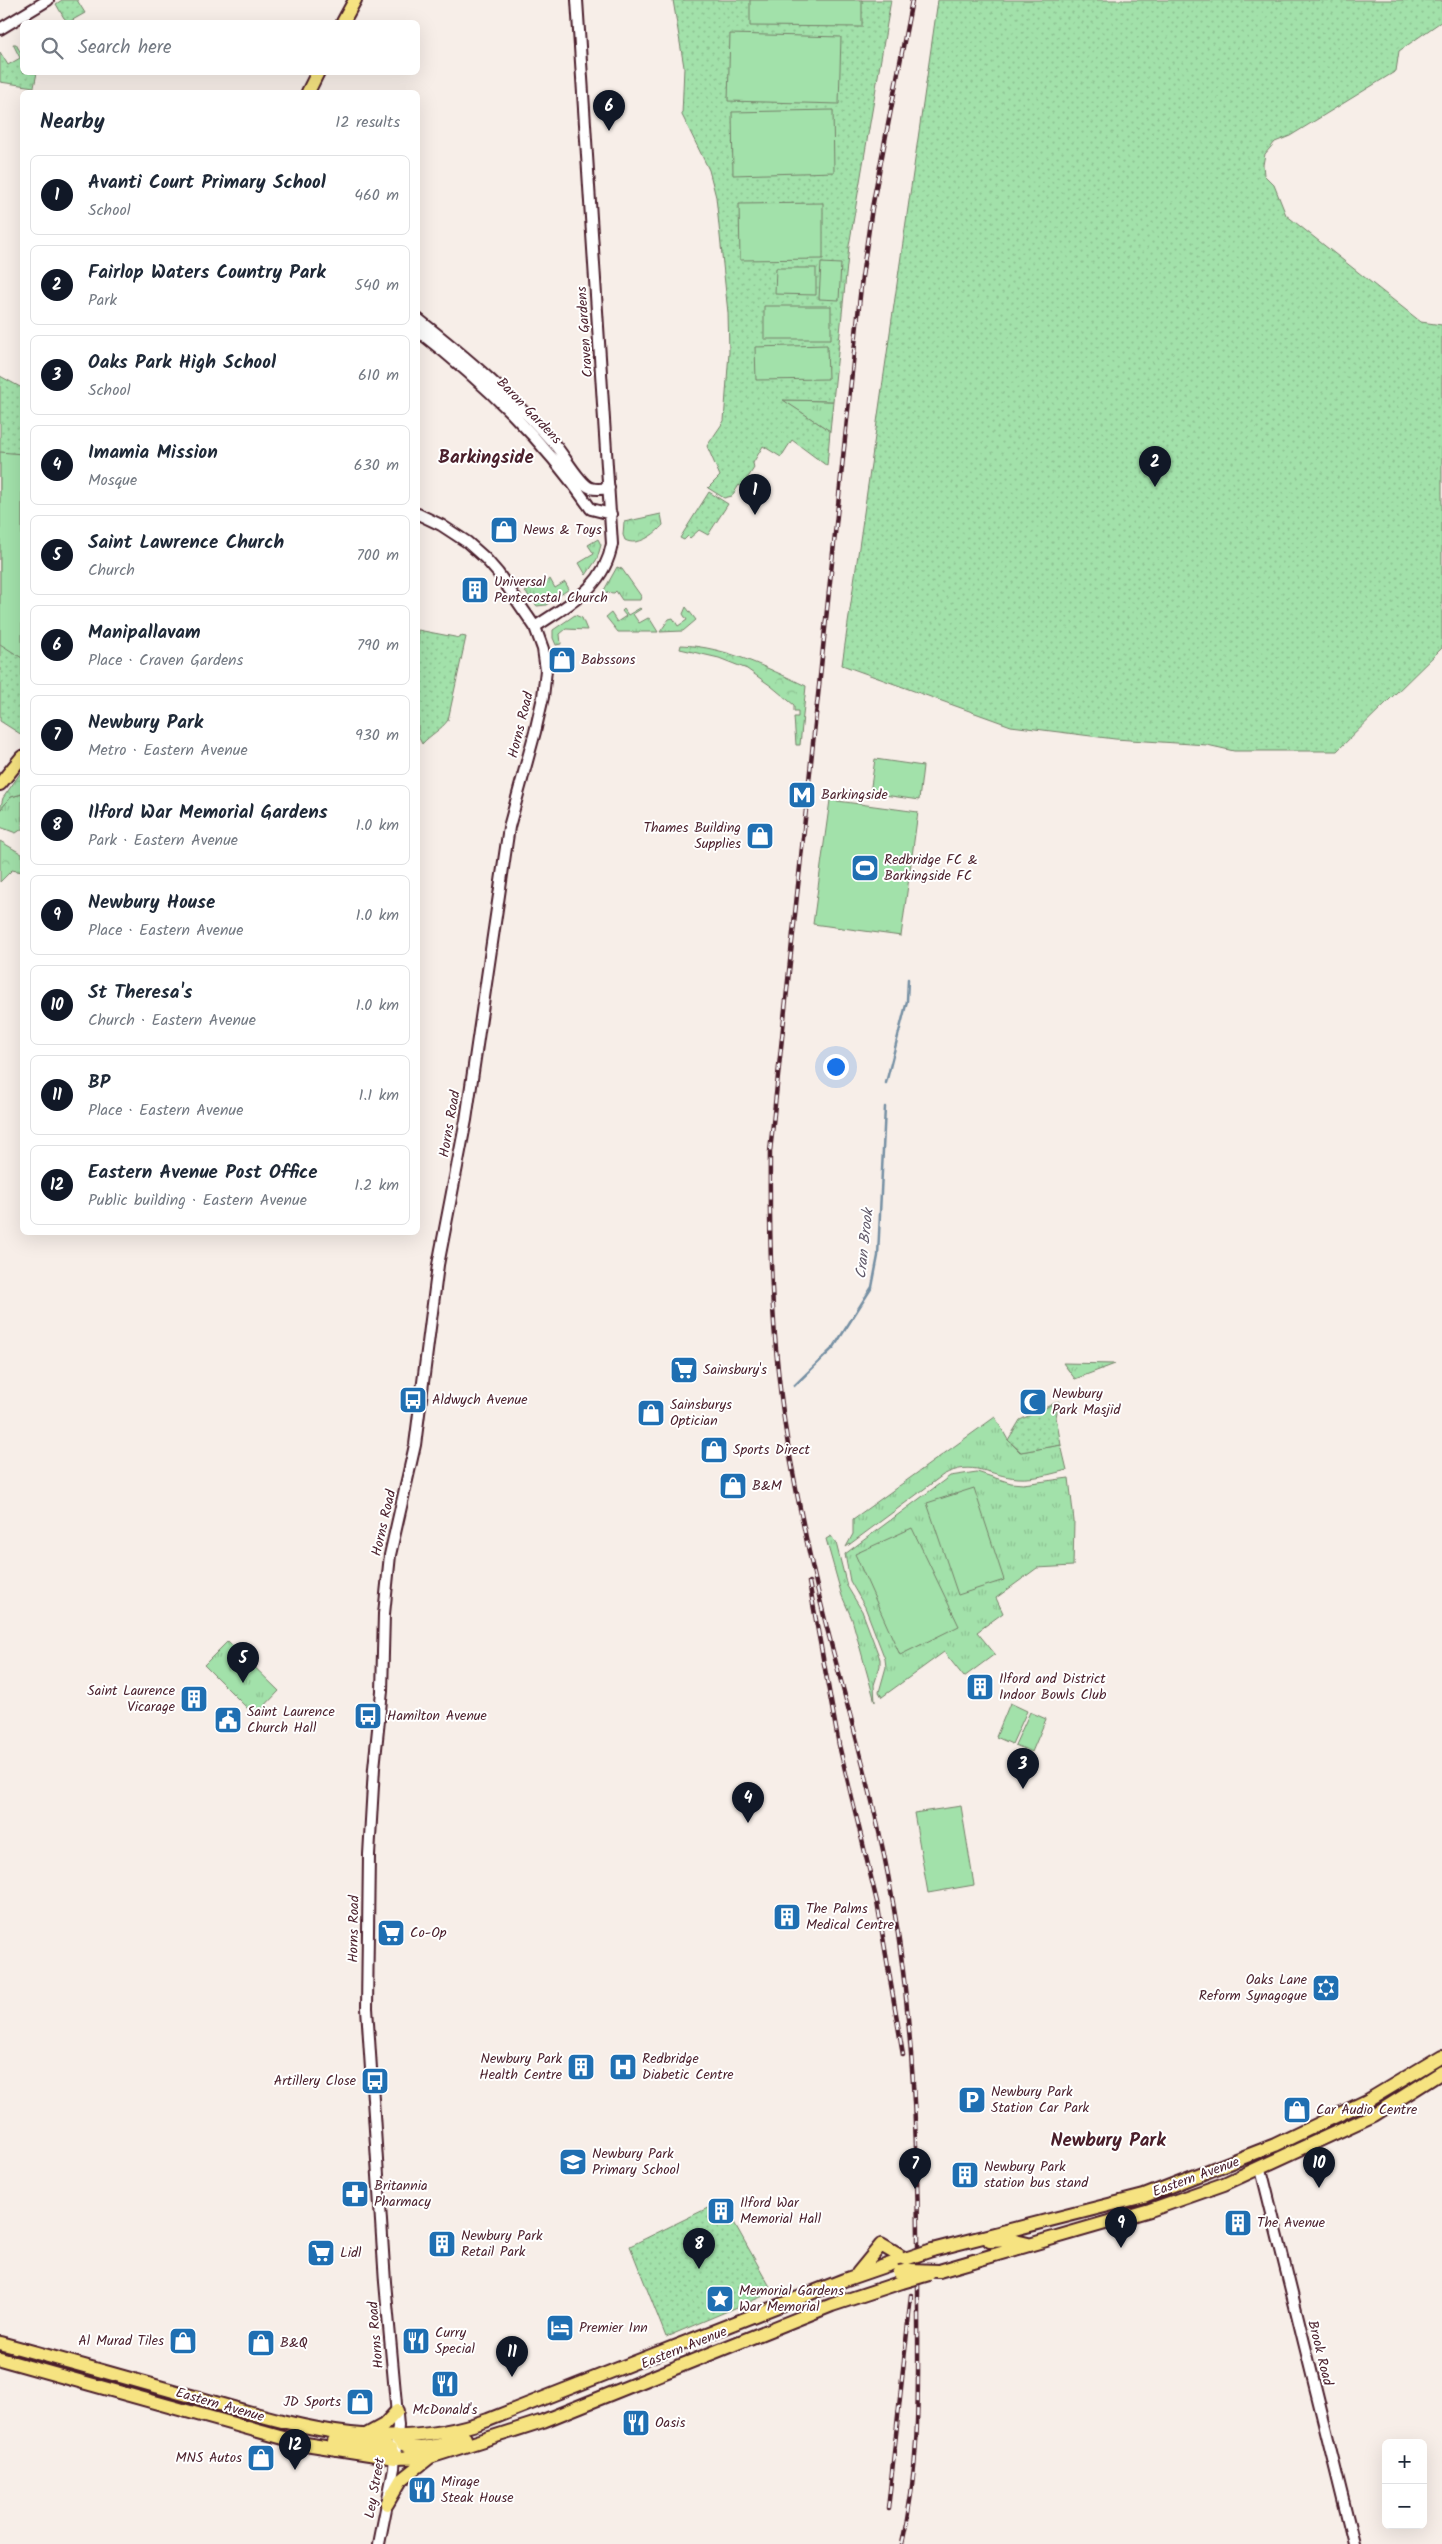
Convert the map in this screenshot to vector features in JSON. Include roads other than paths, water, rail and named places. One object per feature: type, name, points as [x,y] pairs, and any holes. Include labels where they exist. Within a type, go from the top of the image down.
[{"type":"main road","points":[[344,20],[355,0]]},
{"type":"main road","points":[[309,90],[316,75]]},
{"type":"main road","points":[[0,784],[20,759]]},
{"type":"main road","name":"Eastern Avenue","points":[[0,2343],[305,2428],[364,2436],[397,2438],[445,2432],[483,2422],[856,2276],[905,2259],[932,2250],[989,2239],[1144,2196],[1251,2154],[1367,2101],[1442,2056]]},
{"type":"main road","name":"Eastern Avenue","points":[[0,2360],[305,2444],[395,2458],[430,2457],[543,2421],[900,2277],[939,2271],[1150,2210],[1261,2169],[1374,2115],[1442,2072]]},
{"type":"main road","points":[[982,2259],[989,2239],[1011,2240],[1028,2244]]},
{"type":"main road","points":[[856,2276],[881,2245],[905,2259]]},
{"type":"main road","points":[[886,2266],[900,2277]]},
{"type":"main road","points":[[364,2436],[379,2428],[397,2411]]},
{"type":"main road","points":[[305,2428],[328,2440],[386,2447],[391,2450],[395,2458]]},
{"type":"main road","points":[[397,2438],[404,2446],[412,2447],[444,2444],[480,2434],[507,2432]]},
{"type":"main road","points":[[387,2504],[401,2480],[430,2457]]},
{"type":"street","points":[[0,29],[48,0]]},
{"type":"street","name":"Craven Gardens","points":[[535,627],[594,584],[602,574],[612,544],[577,0]]},
{"type":"street","name":"Baron Gardens","points":[[420,321],[471,361],[510,397],[557,447],[584,485],[595,489],[609,488]]},
{"type":"street","name":"Baron Gardens","points":[[420,333],[486,386],[529,429],[568,476],[591,509],[611,514]]},
{"type":"street","name":"Horns Road","points":[[397,2438],[397,2411],[385,2282],[367,2008],[370,1845],[374,1768],[382,1691],[384,1614],[390,1555],[415,1444],[438,1265],[466,1120],[509,827],[543,697],[546,670],[543,649],[535,627],[485,558],[453,532],[420,515]]},
{"type":"street","name":"Brook Road","points":[[1261,2169],[1354,2544]]},
{"type":"street","name":"Ley Street","points":[[379,2544],[397,2438]]},
{"type":"waterway","name":"Cran Brook","points":[[886,1083],[907,1001],[908,979]]},
{"type":"waterway","name":"Cran Brook","points":[[794,1386],[834,1347],[872,1287],[878,1256],[885,1107]]},
{"type":"railway","points":[[902,2544],[913,2483],[918,2391],[918,2200],[911,2049],[900,1951],[881,1840],[822,1607],[805,1535],[791,1462],[780,1385],[773,1307],[770,1152],[862,277],[872,208],[912,0]]},
{"type":"railway","points":[[809,1582],[839,1745],[877,1902],[903,2055]]},
{"type":"railway","points":[[888,2509],[911,2295]]},
{"type":"place","name":"Manipallavam","points":[[609,131]]},
{"type":"place","name":"Fairlop Waters Country Park","points":[[1155,487]]},
{"type":"place","name":"Avanti Court Primary School","points":[[755,515]]},
{"type":"place","name":"News & Toys","points":[[504,530]]},
{"type":"place","name":"Universal Pentecostal Church","points":[[475,590]]},
{"type":"place","name":"Babssons","points":[[562,660]]},
{"type":"place","name":"Barkingside","points":[[802,795]]},
{"type":"place","name":"Thames Building Supplies","points":[[760,836]]},
{"type":"place","name":"Redbridge FC & Barkingside FC","points":[[865,868]]},
{"type":"place","name":"Sainsbury's","points":[[684,1370]]},
{"type":"place","name":"Aldwych Avenue","points":[[413,1400]]},
{"type":"place","name":"Newbury Park Masjid","points":[[1033,1402]]},
{"type":"place","name":"Sainsburys Optician","points":[[651,1413]]},
{"type":"place","name":"Sports Direct","points":[[714,1450]]},
{"type":"place","name":"B&M","points":[[733,1486]]},
{"type":"place","name":"Saint Lawrence Church","points":[[243,1683]]},
{"type":"place","name":"Ilford and District Indoor Bowls Club","points":[[980,1687]]},
{"type":"place","name":"Saint Laurence Vicarage","points":[[194,1699]]},
{"type":"place","name":"Hamilton Avenue","points":[[368,1716]]},
{"type":"place","name":"Saint Laurence Church Hall","points":[[228,1720]]},
{"type":"place","name":"Oaks Park High School","points":[[1023,1789]]},
{"type":"place","name":"Imamia Mission","points":[[748,1823]]},
{"type":"place","name":"The Palms Medical Centre","points":[[787,1917]]},
{"type":"place","name":"Co-Op","points":[[391,1933]]},
{"type":"place","name":"Oaks Lane Reform Synagogue","points":[[1326,1988]]},
{"type":"place","name":"Newbury Park Health Centre","points":[[581,2067]]},
{"type":"place","name":"Redbridge Diabetic Centre","points":[[623,2067]]},
{"type":"place","name":"Artillery Close","points":[[375,2081]]},
{"type":"place","name":"Newbury Park Station Car Park","points":[[972,2100]]},
{"type":"place","name":"Car Audio Centre","points":[[1297,2110]]},
{"type":"place","name":"Newbury Park Primary School","points":[[573,2162]]},
{"type":"place","name":"Newbury Park station bus stand","points":[[965,2175]]},
{"type":"place","name":"St Theresa's","points":[[1319,2188]]},
{"type":"place","name":"Newbury Park","points":[[915,2189]]},
{"type":"place","name":"Britannia Pharmacy","points":[[355,2194]]},
{"type":"place","name":"Ilford War Memorial Hall","points":[[721,2211]]},
{"type":"place","name":"The Avenue","points":[[1238,2223]]},
{"type":"place","name":"Newbury Park Retail Park","points":[[442,2244]]},
{"type":"place","name":"Newbury House","points":[[1121,2248]]},
{"type":"place","name":"Lidl","points":[[321,2253]]},
{"type":"place","name":"Ilford War Memorial Gardens","points":[[699,2269]]},
{"type":"place","name":"Memorial Gardens War Memorial","points":[[720,2299]]},
{"type":"place","name":"Premier Inn","points":[[560,2328]]},
{"type":"place","name":"Al Murad Tiles","points":[[183,2341]]},
{"type":"place","name":"Curry Special","points":[[416,2341]]},
{"type":"place","name":"B&Q","points":[[261,2343]]},
{"type":"place","name":"BP","points":[[512,2377]]},
{"type":"place","name":"McDonald's","points":[[445,2384]]},
{"type":"place","name":"JD Sports","points":[[360,2402]]},
{"type":"place","name":"Oasis","points":[[636,2423]]},
{"type":"place","name":"MNS Autos","points":[[261,2458]]},
{"type":"place","name":"Eastern Avenue Post Office","points":[[295,2470]]},
{"type":"place","name":"Mirage Steak House","points":[[422,2490]]},
{"type":"district","name":"Barkingside","points":[[486,458]]},
{"type":"district","name":"Newbury Park","points":[[1108,2141]]}]
